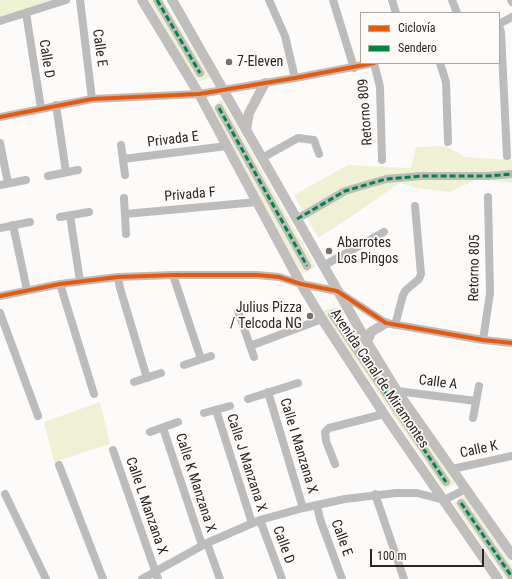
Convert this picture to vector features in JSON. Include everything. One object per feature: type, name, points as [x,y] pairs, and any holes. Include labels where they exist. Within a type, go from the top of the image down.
[{"type":"main road","name":"Avenida Canal de Miramontes","points":[[142,0],[199,94],[301,284],[322,319],[384,414],[498,579]]},
{"type":"main road","name":"Avenida Canal de Miramontes","points":[[172,0],[224,89],[337,291],[397,391],[512,555]]},
{"type":"main road","points":[[246,130],[249,113],[265,83]]},
{"type":"main road","points":[[367,342],[371,332],[391,324]]},
{"type":"street","points":[[0,21],[66,0]]},
{"type":"street","name":"Calle E","points":[[80,0],[92,99]]},
{"type":"street","points":[[157,0],[200,73]]},
{"type":"street","points":[[269,0],[284,36],[295,78]]},
{"type":"street","points":[[333,0],[354,68]]},
{"type":"street","points":[[392,0],[396,12]]},
{"type":"street","points":[[452,0],[457,12]]},
{"type":"street","name":"Calle D","points":[[26,13],[41,108]]},
{"type":"street","points":[[500,24],[512,18]]},
{"type":"street","points":[[500,28],[507,156]]},
{"type":"street","points":[[0,117],[92,99],[199,94],[370,64]]},
{"type":"street","name":"Retorno 809","points":[[374,64],[380,87],[382,160]]},
{"type":"street","points":[[440,64],[446,82],[448,142]]},
{"type":"street","points":[[56,106],[66,172]]},
{"type":"street","points":[[219,108],[307,266]]},
{"type":"street","points":[[262,158],[298,138],[314,140],[319,154]]},
{"type":"street","points":[[0,142],[4,184],[26,180]]},
{"type":"street","points":[[121,145],[125,175]]},
{"type":"street","name":"Privada E","points":[[123,159],[227,146]]},
{"type":"street","points":[[48,176],[78,170]]},
{"type":"street","points":[[297,219],[346,191],[386,179],[422,176],[487,176],[512,174]]},
{"type":"street","name":"Retorno 805","points":[[483,340],[490,293],[488,197]]},
{"type":"street","points":[[124,198],[126,234]]},
{"type":"street","name":"Privada F","points":[[125,214],[257,202]]},
{"type":"street","points":[[391,324],[403,295],[406,290],[419,279],[421,274],[415,206]]},
{"type":"street","points":[[60,218],[88,212]]},
{"type":"street","points":[[70,216],[80,281]]},
{"type":"street","points":[[0,228],[30,222]]},
{"type":"street","points":[[13,225],[27,290]]},
{"type":"street","points":[[323,266],[384,232]]},
{"type":"street","points":[[0,296],[60,284],[118,277],[173,275],[257,275],[279,277],[301,284],[337,291],[391,324],[483,340],[512,343]]},
{"type":"street","points":[[173,275],[201,359]]},
{"type":"street","points":[[118,277],[147,378]]},
{"type":"street","points":[[60,284],[94,394]]},
{"type":"street","points":[[238,311],[254,357]]},
{"type":"street","points":[[0,313],[38,416]]},
{"type":"street","points":[[332,314],[446,482]]},
{"type":"street","points":[[250,346],[322,319]]},
{"type":"street","points":[[184,365],[210,356]]},
{"type":"street","points":[[134,382],[161,373]]},
{"type":"street","points":[[248,399],[298,383]]},
{"type":"street","name":"Calle A","points":[[473,418],[479,386]]},
{"type":"street","name":"Calle A","points":[[397,391],[476,401]]},
{"type":"street","name":"Calle I Manzana X","points":[[268,392],[303,508]]},
{"type":"street","points":[[204,413],[230,406]]},
{"type":"street","name":"Calle J Manzana X","points":[[216,410],[252,523]]},
{"type":"street","points":[[335,464],[326,441],[325,432],[329,428],[384,414]]},
{"type":"street","points":[[150,432],[178,422]]},
{"type":"street","name":"Calle K Manzana X","points":[[163,428],[204,544],[220,579]]},
{"type":"street","name":"Calle L Manzana X","points":[[113,450],[156,575]]},
{"type":"street","name":"Calle K","points":[[452,469],[512,456]]},
{"type":"street","points":[[59,465],[103,579]]},
{"type":"street","points":[[142,579],[156,575],[204,544],[260,520],[303,508],[375,494],[417,493],[444,500],[466,489]]},
{"type":"street","points":[[5,494],[46,579]]},
{"type":"street","points":[[375,494],[404,579]]},
{"type":"street","points":[[461,503],[512,577]]},
{"type":"street","name":"Calle E","points":[[317,505],[320,519],[342,579]]},
{"type":"street","name":"Calle D","points":[[260,520],[282,579]]},
{"type":"green space","points":[[0,0],[57,0],[0,17]]},
{"type":"green space","points":[[149,0],[163,0],[211,78],[196,82]]},
{"type":"green space","points":[[222,100],[316,267],[302,274],[212,107]]},
{"type":"green space","points":[[445,146],[466,157],[512,160],[512,183],[478,179],[449,192],[417,188],[400,183],[318,238],[294,195],[348,165],[411,168],[416,147]]},
{"type":"green space","points":[[337,307],[455,484],[444,490],[322,311]]},
{"type":"green space","points":[[100,402],[110,444],[54,462],[44,422]]},
{"type":"green space","points":[[465,496],[512,565],[512,579],[506,579],[453,503]]},
{"type":"marked path","points":[[157,0],[200,73]]},
{"type":"marked path","points":[[219,108],[307,266]]},
{"type":"marked path","points":[[297,219],[345,191],[386,179],[421,176],[487,176],[512,174]]},
{"type":"marked path","points":[[332,314],[446,482]]},
{"type":"marked path","points":[[461,503],[512,577]]},
{"type":"cycle path","points":[[0,117],[92,99],[199,94],[369,64]]},
{"type":"cycle path","points":[[0,296],[60,284],[118,277],[173,275],[257,275],[279,277],[301,284],[337,291],[386,323],[483,340],[512,343]]},
{"type":"place","name":"7-Eleven","points":[[229,62]]},
{"type":"place","name":"Abarrotes Los Pingos","points":[[329,251]]},
{"type":"place","name":"Julius Pizza / Telcoda NG","points":[[310,316]]}]
